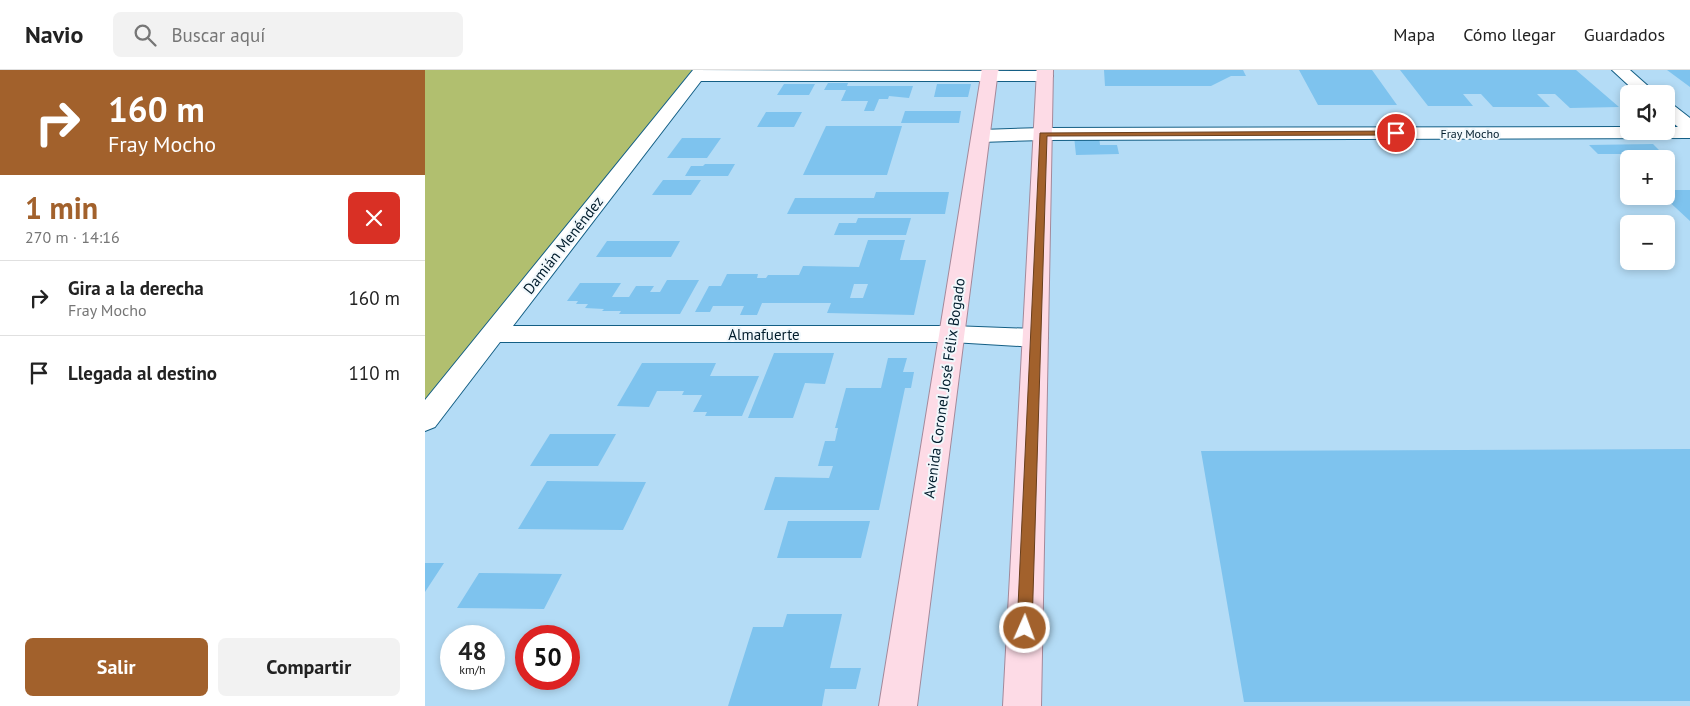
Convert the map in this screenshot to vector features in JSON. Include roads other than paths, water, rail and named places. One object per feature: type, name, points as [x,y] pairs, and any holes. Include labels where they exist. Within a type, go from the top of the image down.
[{"type":"main road","name":"Avenida Coronel José Félix Bogado","points":[[898,706],[990,73]]},
{"type":"main road","points":[[1022,706],[1045,73]]},
{"type":"street","points":[[1620,70],[1638,85]]},
{"type":"street","points":[[699,73],[1045,73]]},
{"type":"street","name":"Damián Menéndez","points":[[425,420],[699,73]]},
{"type":"street","points":[[1675,115],[1690,127]]},
{"type":"street","name":"Fray Mocho","points":[[981,136],[1043,134],[1690,132]]},
{"type":"street","name":"Almafuerte","points":[[493,334],[952,334],[1035,338]]}]
